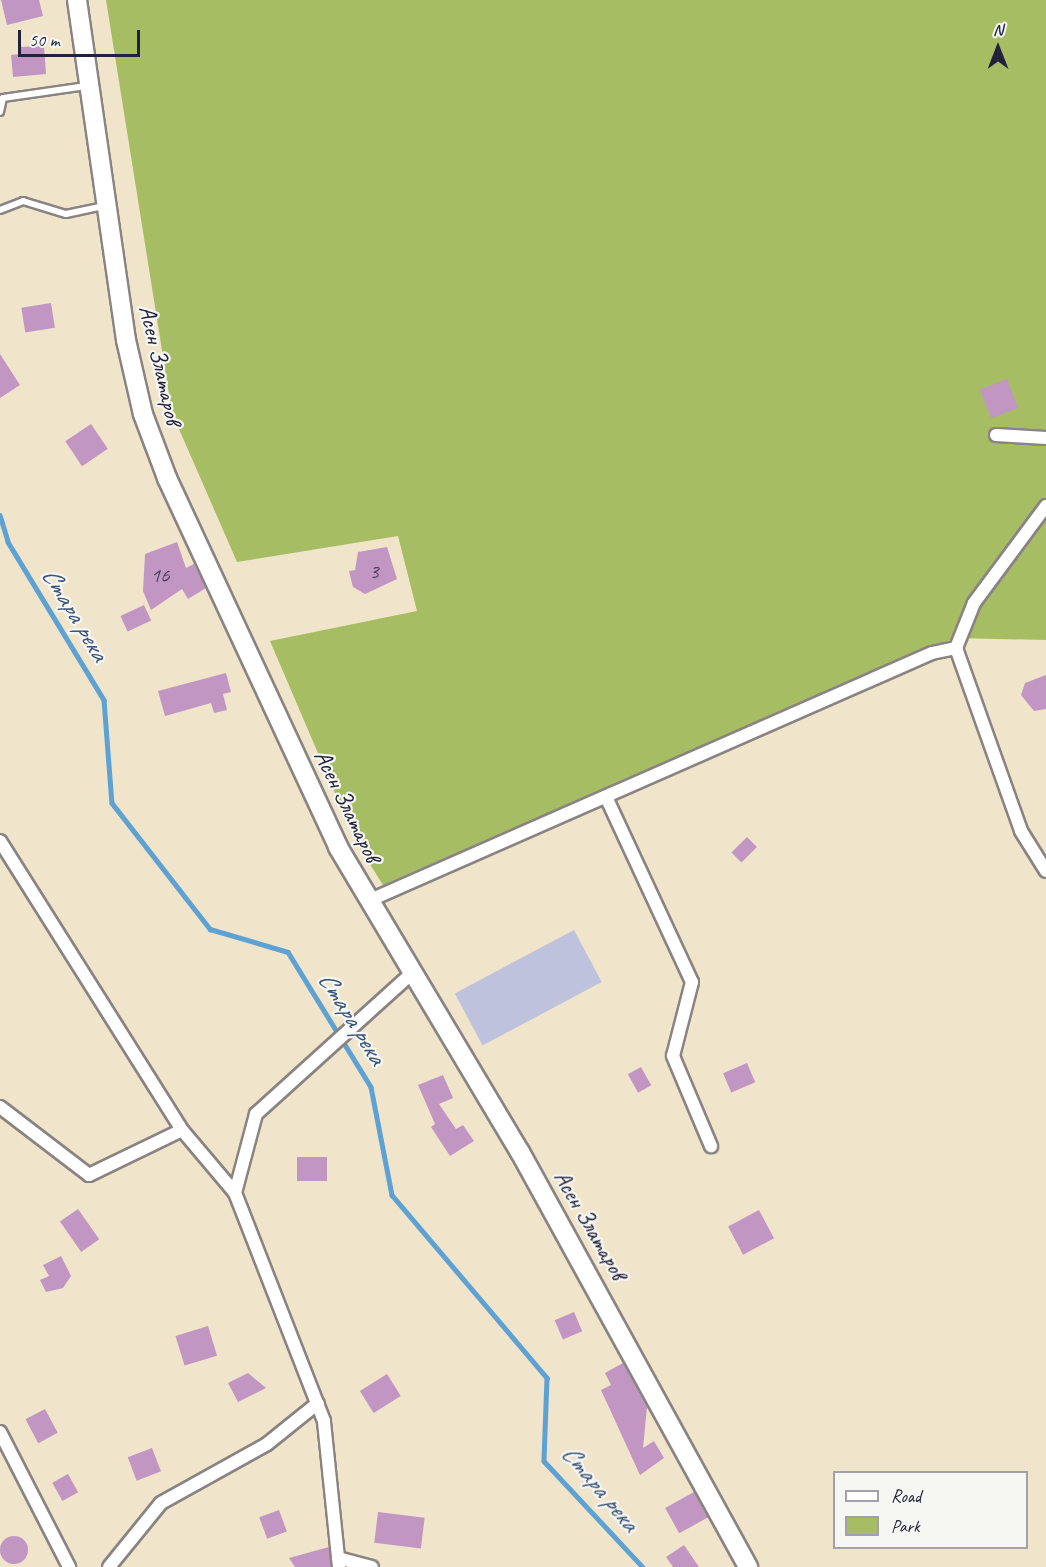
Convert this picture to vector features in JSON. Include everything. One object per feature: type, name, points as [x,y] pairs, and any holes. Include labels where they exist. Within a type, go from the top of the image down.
[{"type":"street","name":"Асен Златаров","points":[[78,0],[126,340],[147,425],[323,815],[368,901],[410,975],[532,1172],[748,1567]]},
{"type":"street","points":[[996,435],[1046,438]]},
{"type":"street","points":[[1046,506],[974,603],[956,648],[1021,831],[1046,871]]},
{"type":"street","points":[[368,901],[607,799],[932,653],[956,648]]},
{"type":"street","points":[[607,799],[692,982],[673,1056],[711,1146]]},
{"type":"street","points":[[0,841],[182,1130],[235,1193],[318,1403],[339,1563],[372,1567]]},
{"type":"street","points":[[235,1193],[256,1114],[410,975]]},
{"type":"street","points":[[0,1107],[89,1175],[182,1130]]},
{"type":"street","points":[[109,1567],[161,1503],[267,1444],[318,1403]]},
{"type":"street","points":[[0,1432],[69,1567]]},
{"type":"lane","points":[[0,112],[3,98],[90,85]]},
{"type":"lane","points":[[0,210],[23,201],[66,214],[107,205]]},
{"type":"shaded area","points":[[574,930],[602,982],[483,1045],[455,993]]},
{"type":"green space","points":[[106,0],[1046,0],[1046,640],[955,638],[383,885],[356,842],[270,641],[417,611],[398,536],[237,562],[172,413]]},
{"type":"building","points":[[1,0],[39,0],[43,16],[7,25]]},
{"type":"building","points":[[44,46],[46,74],[13,77],[11,55],[20,54],[20,47]]},
{"type":"building","points":[[51,303],[55,328],[25,332],[21,308]]},
{"type":"building","points":[[0,354],[20,385],[0,398]]},
{"type":"building","points":[[1007,379],[1018,408],[991,418],[980,389]]},
{"type":"building","points":[[91,424],[108,449],[82,466],[65,441]]},
{"type":"building","points":[[177,542],[186,568],[194,564],[206,588],[188,599],[182,589],[151,610],[143,591],[145,554]]},
{"type":"building","points":[[387,547],[397,579],[365,594],[353,587],[349,571],[355,570],[358,552]]},
{"type":"building","points":[[144,605],[151,620],[128,631],[120,616]]},
{"type":"building","points":[[226,673],[231,692],[223,694],[227,710],[214,713],[211,703],[165,716],[158,691]]},
{"type":"building","points":[[1046,675],[1046,709],[1034,711],[1021,695],[1025,683]]},
{"type":"building","points":[[747,837],[757,847],[741,862],[731,853]]},
{"type":"building","points":[[747,1063],[755,1082],[731,1092],[723,1073]]},
{"type":"building","points":[[641,1067],[651,1085],[638,1093],[628,1074]]},
{"type":"building","points":[[443,1075],[453,1098],[439,1104],[456,1129],[463,1125],[474,1141],[450,1156],[431,1127],[435,1124],[418,1085]]},
{"type":"building","points":[[297,1157],[327,1157],[327,1181],[297,1181]]},
{"type":"building","points":[[78,1209],[99,1239],[81,1252],[60,1222]]},
{"type":"building","points":[[759,1210],[774,1238],[743,1255],[728,1226]]},
{"type":"building","points":[[61,1256],[71,1276],[63,1288],[46,1292],[40,1280],[49,1276],[43,1265]]},
{"type":"building","points":[[574,1312],[582,1331],[563,1340],[555,1320]]},
{"type":"building","points":[[208,1326],[217,1356],[185,1366],[175,1336]]},
{"type":"building","points":[[623,1363],[647,1407],[643,1448],[654,1441],[664,1458],[640,1475],[601,1390],[611,1385],[605,1373]]},
{"type":"building","points":[[248,1373],[266,1388],[238,1402],[228,1383]]},
{"type":"building","points":[[387,1374],[401,1396],[374,1413],[360,1391]]},
{"type":"building","points":[[45,1409],[58,1433],[38,1443],[26,1419]]},
{"type":"building","points":[[152,1448],[161,1471],[137,1481],[128,1457]]},
{"type":"building","points":[[68,1474],[78,1492],[62,1501],[52,1483]]},
{"type":"building","points":[[694,1492],[708,1517],[679,1533],[665,1508]]},
{"type":"building","points":[[279,1510],[287,1532],[267,1539],[259,1517]]},
{"type":"building","points":[[378,1512],[425,1518],[421,1548],[374,1543]]},
{"type":"building","points":[[14,1536],[24,1540],[28,1550],[24,1560],[14,1564],[4,1560],[0,1550],[4,1540]]},
{"type":"building","points":[[684,1545],[699,1567],[673,1567],[666,1557]]},
{"type":"building","points":[[329,1547],[331,1567],[295,1567],[289,1558]]},
{"type":"waterway","name":"Стара река","points":[[0,515],[8,542],[104,700],[112,803],[210,929],[288,952],[371,1087],[392,1195],[547,1378],[544,1461],[643,1567]]}]
